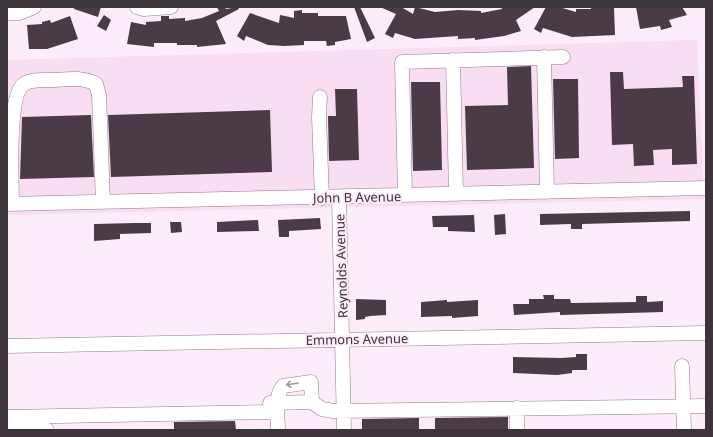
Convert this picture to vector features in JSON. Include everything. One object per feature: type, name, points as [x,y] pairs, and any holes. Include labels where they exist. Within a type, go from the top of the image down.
[{"type":"street","points":[[9,11],[19,13],[34,7]]},
{"type":"street","points":[[137,7],[144,9],[164,9],[171,7]]},
{"type":"street","points":[[544,57],[547,192]]},
{"type":"street","points":[[405,196],[402,62],[563,57]]},
{"type":"street","points":[[453,60],[456,194]]},
{"type":"street","points":[[9,204],[13,115],[18,90],[25,83],[74,79],[89,80],[96,84],[99,95],[103,202]]},
{"type":"street","points":[[320,97],[319,117],[322,198]]},
{"type":"street","name":"John B Avenue","points":[[9,204],[706,188]]},
{"type":"street","name":"Reynolds Avenue","points":[[339,197],[344,430]]},
{"type":"street","name":"Emmons Avenue","points":[[7,346],[706,332]]},
{"type":"street","points":[[682,366],[684,430]]},
{"type":"street","points":[[278,430],[273,406],[283,386],[310,382],[312,402]]},
{"type":"street","points":[[7,417],[273,406],[312,402],[326,410],[706,406]]},
{"type":"street","points":[[517,408],[518,430]]},
{"type":"street","points":[[7,430],[47,430]]},
{"type":"shaded area","points":[[697,40],[704,199],[7,215],[7,60]]},
{"type":"building","points":[[74,7],[101,7],[98,17],[74,9]]},
{"type":"building","points":[[217,7],[225,7],[226,9],[238,7],[239,9],[216,21],[226,44],[197,47],[197,45],[177,45],[177,43],[154,43],[154,47],[127,44],[131,22],[146,25],[146,22],[161,21],[161,16],[169,16],[169,19],[185,18],[185,21],[202,18],[219,11]]},
{"type":"building","points":[[354,7],[360,7],[375,38],[367,42]]},
{"type":"building","points":[[380,7],[401,7],[413,14],[415,7],[435,12],[458,10],[481,11],[481,13],[502,9],[501,7],[535,7],[516,20],[521,31],[504,36],[475,40],[475,38],[458,39],[458,36],[415,39],[395,33],[393,38],[385,34],[396,14]]},
{"type":"building","points":[[546,7],[559,7],[576,12],[576,9],[591,9],[591,7],[614,7],[615,35],[572,37],[543,28],[541,33],[534,29]]},
{"type":"building","points":[[636,7],[682,7],[687,15],[669,20],[672,27],[661,30],[660,26],[640,29]]},
{"type":"building","points":[[302,10],[302,13],[318,13],[318,16],[346,16],[351,39],[335,42],[335,45],[327,46],[326,41],[304,41],[304,45],[284,46],[268,45],[246,36],[244,41],[237,36],[250,13],[279,23],[280,15],[294,18],[294,11]]},
{"type":"building","points":[[104,15],[111,20],[106,31],[97,26]]},
{"type":"building","points":[[70,16],[78,39],[47,49],[29,49],[27,25],[42,24],[42,22],[50,20],[51,23]]},
{"type":"building","points":[[531,66],[534,168],[467,170],[465,106],[508,105],[507,67]]},
{"type":"building","points":[[610,72],[623,72],[624,89],[683,87],[682,76],[694,76],[697,164],[672,165],[672,149],[653,150],[654,165],[634,166],[633,144],[612,145]]},
{"type":"building","points":[[553,79],[578,79],[579,158],[555,159]]},
{"type":"building","points":[[411,82],[440,82],[442,170],[413,171]]},
{"type":"building","points":[[335,89],[357,89],[359,160],[329,161],[328,116],[336,116]]},
{"type":"building","points":[[270,110],[272,172],[111,177],[108,115]]},
{"type":"building","points":[[91,115],[94,177],[20,179],[22,117]]},
{"type":"building","points":[[690,211],[690,221],[582,224],[582,229],[571,229],[571,224],[540,225],[540,214]]},
{"type":"building","points":[[505,214],[506,234],[495,235],[494,215]]},
{"type":"building","points":[[474,215],[475,232],[448,231],[448,227],[433,227],[432,216]]},
{"type":"building","points":[[320,218],[321,229],[289,231],[289,237],[279,237],[278,220]]},
{"type":"building","points":[[258,220],[259,231],[217,232],[217,222]]},
{"type":"building","points":[[170,222],[181,222],[182,232],[171,233]]},
{"type":"building","points":[[151,223],[151,233],[120,234],[120,239],[94,241],[94,224]]},
{"type":"building","points":[[543,295],[554,295],[554,299],[570,299],[571,303],[636,302],[636,296],[647,296],[647,302],[663,301],[663,312],[560,315],[560,312],[514,315],[513,304],[529,304],[529,299],[544,299]]},
{"type":"building","points":[[356,299],[386,300],[386,315],[370,316],[365,317],[365,319],[356,320]]},
{"type":"building","points":[[447,300],[447,302],[478,300],[478,316],[452,318],[452,316],[421,317],[421,302]]},
{"type":"building","points":[[576,354],[587,354],[587,370],[572,370],[572,373],[557,375],[513,373],[513,357],[561,358],[576,357]]},
{"type":"building","points":[[508,417],[508,430],[435,430],[435,418]]},
{"type":"building","points":[[419,418],[419,430],[362,430],[362,419]]},
{"type":"building","points":[[235,421],[236,430],[174,430],[174,422]]}]
